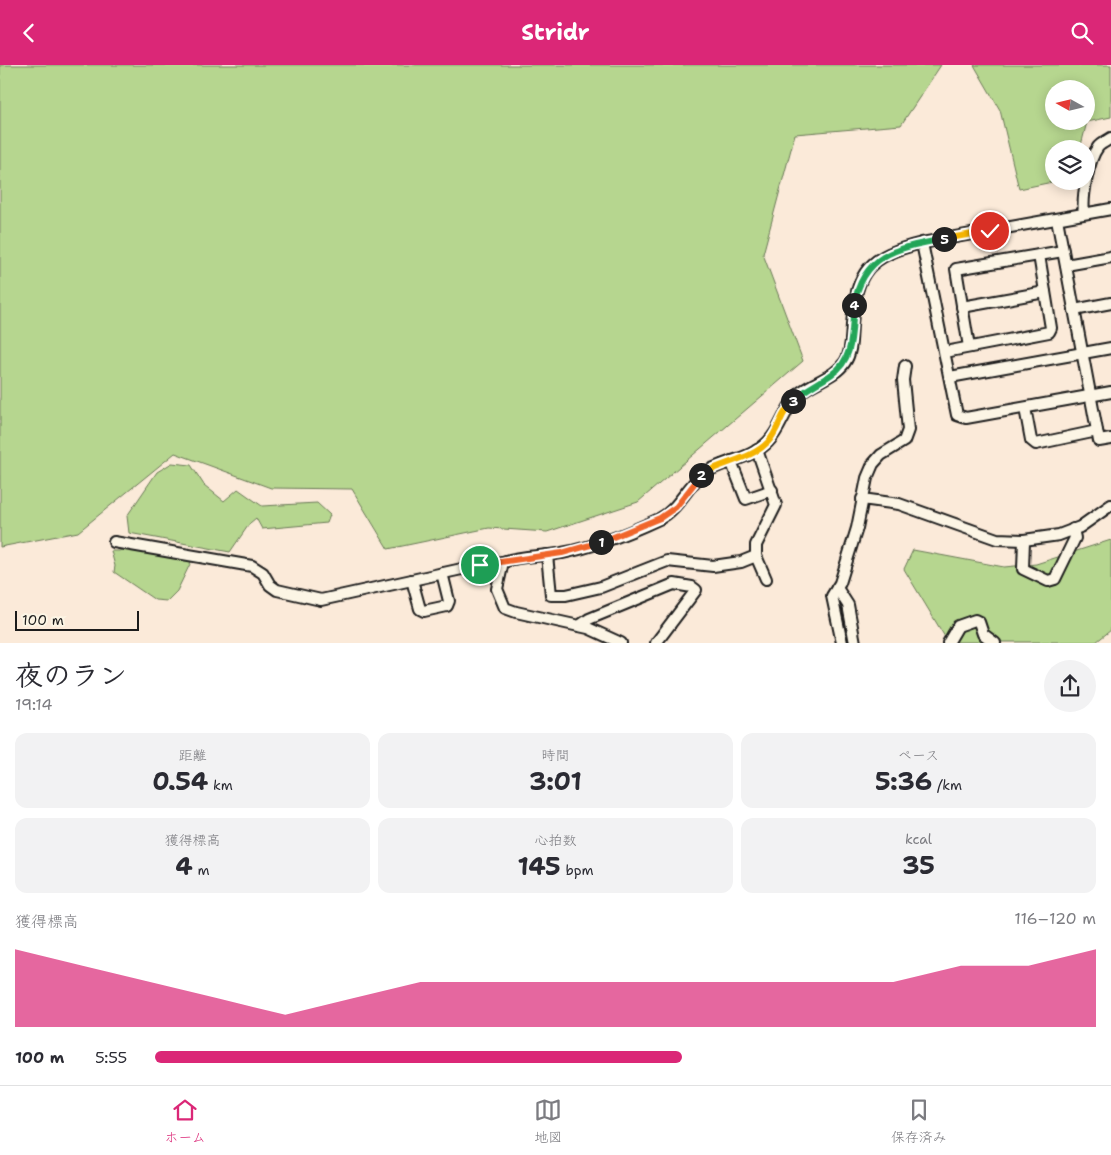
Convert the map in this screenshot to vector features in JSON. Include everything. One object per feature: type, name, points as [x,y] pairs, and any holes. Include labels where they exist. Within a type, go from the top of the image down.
[{"type":"street","points":[[1084,213],[1091,159],[1099,145],[1111,138]]},
{"type":"street","points":[[114,542],[252,566],[263,573],[270,585],[277,590],[308,599],[321,600],[442,573],[590,546],[660,518],[676,507],[700,476],[768,442],[790,403],[803,391],[833,373],[845,362],[849,351],[856,289],[867,271],[882,256],[922,243],[1111,209]]},
{"type":"street","points":[[1057,219],[1099,441],[1111,439]]},
{"type":"street","points":[[922,243],[957,415],[966,419],[1111,393]]},
{"type":"street","points":[[968,347],[956,269],[1063,251]]},
{"type":"street","points":[[944,352],[1049,332],[1051,328],[1039,255]]},
{"type":"street","points":[[1066,265],[1111,257]]},
{"type":"street","points":[[962,307],[1045,292]]},
{"type":"street","points":[[1074,310],[1111,303]]},
{"type":"street","points":[[950,377],[1111,347]]},
{"type":"street","points":[[842,643],[831,599],[837,588],[857,528],[867,478],[873,464],[881,455],[904,441],[908,430],[903,379],[905,366]]},
{"type":"street","points":[[1025,408],[1031,440],[1036,443],[1097,431]]},
{"type":"street","points":[[757,449],[776,505],[756,545],[756,557],[766,579]]},
{"type":"street","points":[[731,461],[746,499],[772,491]]},
{"type":"street","points":[[862,499],[899,505],[997,539],[1024,540],[1059,535],[1073,529],[1111,505]]},
{"type":"street","points":[[1024,540],[1023,569],[1048,581],[1055,579],[1074,537],[1073,529]]},
{"type":"street","points":[[547,555],[551,595],[566,595],[601,587],[667,561],[713,566],[741,562],[756,557]]},
{"type":"street","points":[[502,562],[497,589],[505,607],[516,613],[579,626],[607,635],[621,643]]},
{"type":"street","points":[[412,580],[420,609],[424,611],[447,606],[449,601],[442,573]]},
{"type":"street","points":[[579,626],[589,619],[674,584],[692,587],[696,590],[656,643]]},
{"type":"street","points":[[837,588],[848,605],[855,643]]},
{"type":"street","points":[[953,640],[961,624],[975,620],[979,622],[984,634],[995,643]]},
{"type":"street","points":[[598,643],[607,635]]},
{"type":"green space","points":[[0,65],[941,65],[901,125],[795,134],[763,254],[803,361],[638,502],[547,532],[489,528],[388,549],[352,489],[271,488],[175,453],[78,532],[0,547]]},
{"type":"green space","points":[[974,65],[1111,65],[1111,117],[1095,120],[1095,80],[1045,80],[1045,130],[1085,130],[1082,140],[1045,140],[1045,184],[1019,189],[1000,110]]},
{"type":"green space","points":[[172,463],[191,465],[204,485],[224,501],[238,489],[262,506],[317,503],[330,515],[327,523],[262,529],[256,518],[250,523],[230,552],[129,533],[127,516],[157,472]]},
{"type":"green space","points":[[1111,540],[1111,630],[1096,642],[948,642],[904,569],[913,550],[1004,567],[1036,564]]},
{"type":"green space","points":[[128,547],[184,558],[191,562],[177,591],[167,601],[155,600],[114,572],[115,566],[111,551],[119,551]]},
{"type":"route","points":[[480,565],[562,553],[590,546],[660,518],[676,507],[700,476],[748,455],[768,442],[790,403],[803,391],[833,373],[845,362],[851,339],[856,289],[863,275],[882,256],[922,243],[990,231]]}]
